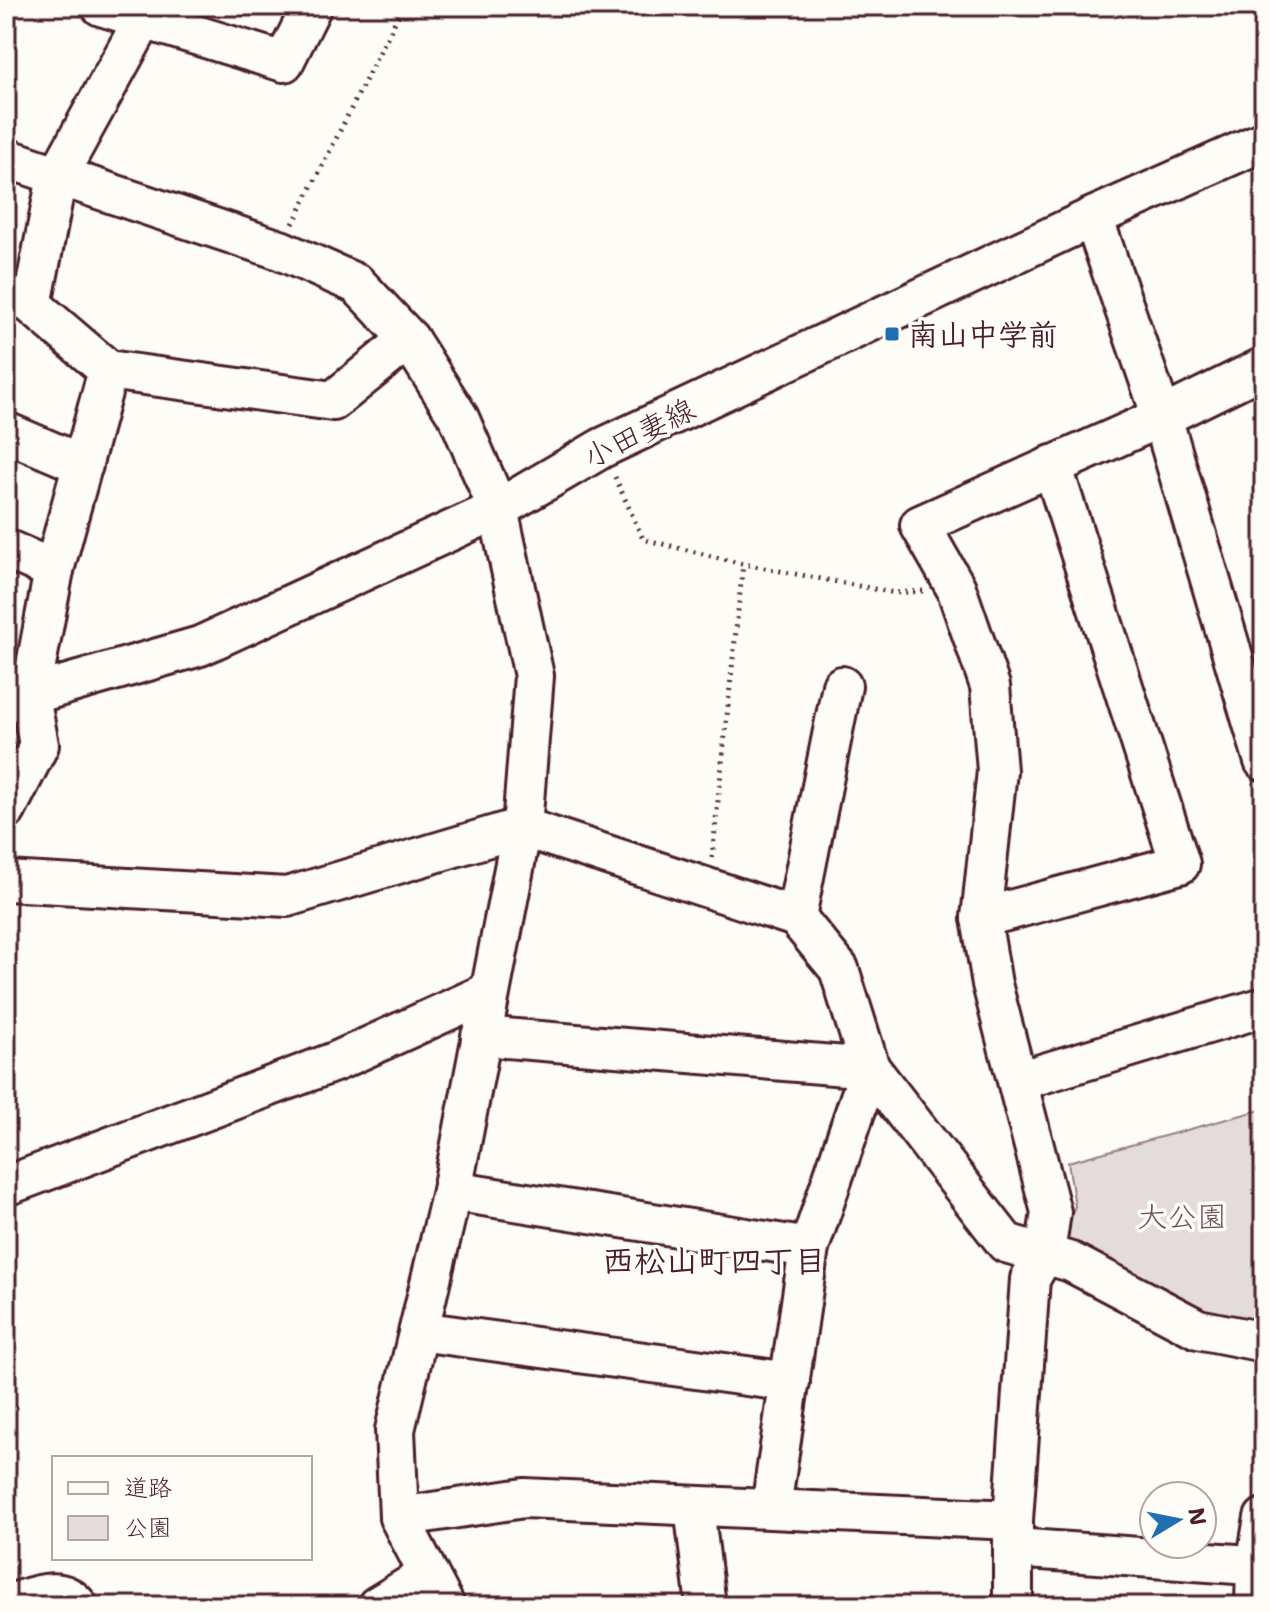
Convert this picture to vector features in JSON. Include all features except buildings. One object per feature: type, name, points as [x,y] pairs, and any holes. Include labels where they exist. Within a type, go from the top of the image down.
[{"type":"street","points":[[101,6],[148,13],[284,62],[312,6]]},
{"type":"street","points":[[148,13],[57,177],[32,305],[108,370],[333,401],[409,339]]},
{"type":"street","name":"小田妻線","points":[[18,700],[200,646],[498,509],[602,448],[1093,217],[1264,141]]},
{"type":"street","points":[[6,158],[280,250],[357,284],[409,339],[459,418],[498,509],[534,676],[522,827],[452,1191],[395,1430],[399,1517],[436,1591],[377,1606]]},
{"type":"street","points":[[1093,217],[1162,417],[1264,761]]},
{"type":"street","points":[[1013,1606],[1014,1534],[1030,1279],[1045,1253],[1051,1212],[992,984],[981,918],[997,771],[990,686],[956,588],[920,525],[1162,417],[1264,367]]},
{"type":"street","points":[[6,810],[39,745],[18,700],[108,370]]},
{"type":"street","points":[[6,432],[83,465]]},
{"type":"street","points":[[981,918],[1180,864],[1052,465]]},
{"type":"street","points":[[6,549],[54,570]]},
{"type":"street","points":[[796,917],[842,686]]},
{"type":"street","points":[[6,881],[287,897],[522,827],[796,917],[839,969],[870,1068],[1006,1243],[1071,1262],[1198,1329],[1264,1342]]},
{"type":"street","points":[[6,1186],[337,1061],[489,992]]},
{"type":"street","points":[[1018,1081],[1264,1007]]},
{"type":"street","points":[[481,1036],[870,1068]]},
{"type":"street","points":[[771,1508],[809,1248],[870,1068]]},
{"type":"street","points":[[452,1191],[809,1248]]},
{"type":"street","points":[[419,1331],[790,1382]]},
{"type":"street","points":[[399,1517],[524,1498],[771,1508],[1014,1534],[1260,1566]]},
{"type":"street","points":[[694,1507],[706,1606]]},
{"type":"street","points":[[1255,1606],[1264,1518]]},
{"type":"street","points":[[6,1605],[59,1591],[71,1597],[78,1606]]},
{"type":"path","points":[[280,250],[403,6]]},
{"type":"path","points":[[602,448],[643,539],[743,564],[895,593],[956,588]]},
{"type":"path","points":[[709,887],[743,564]]},
{"type":"green space","name":"大公園","points":[[1264,1109],[1264,1332],[1207,1319],[1060,1245],[1075,1206],[1068,1162]]},
{"type":"place","name":"南山中学前","points":[[892,334]]},
{"type":"district","name":"西松山町四丁目","points":[[714,1260]]}]
